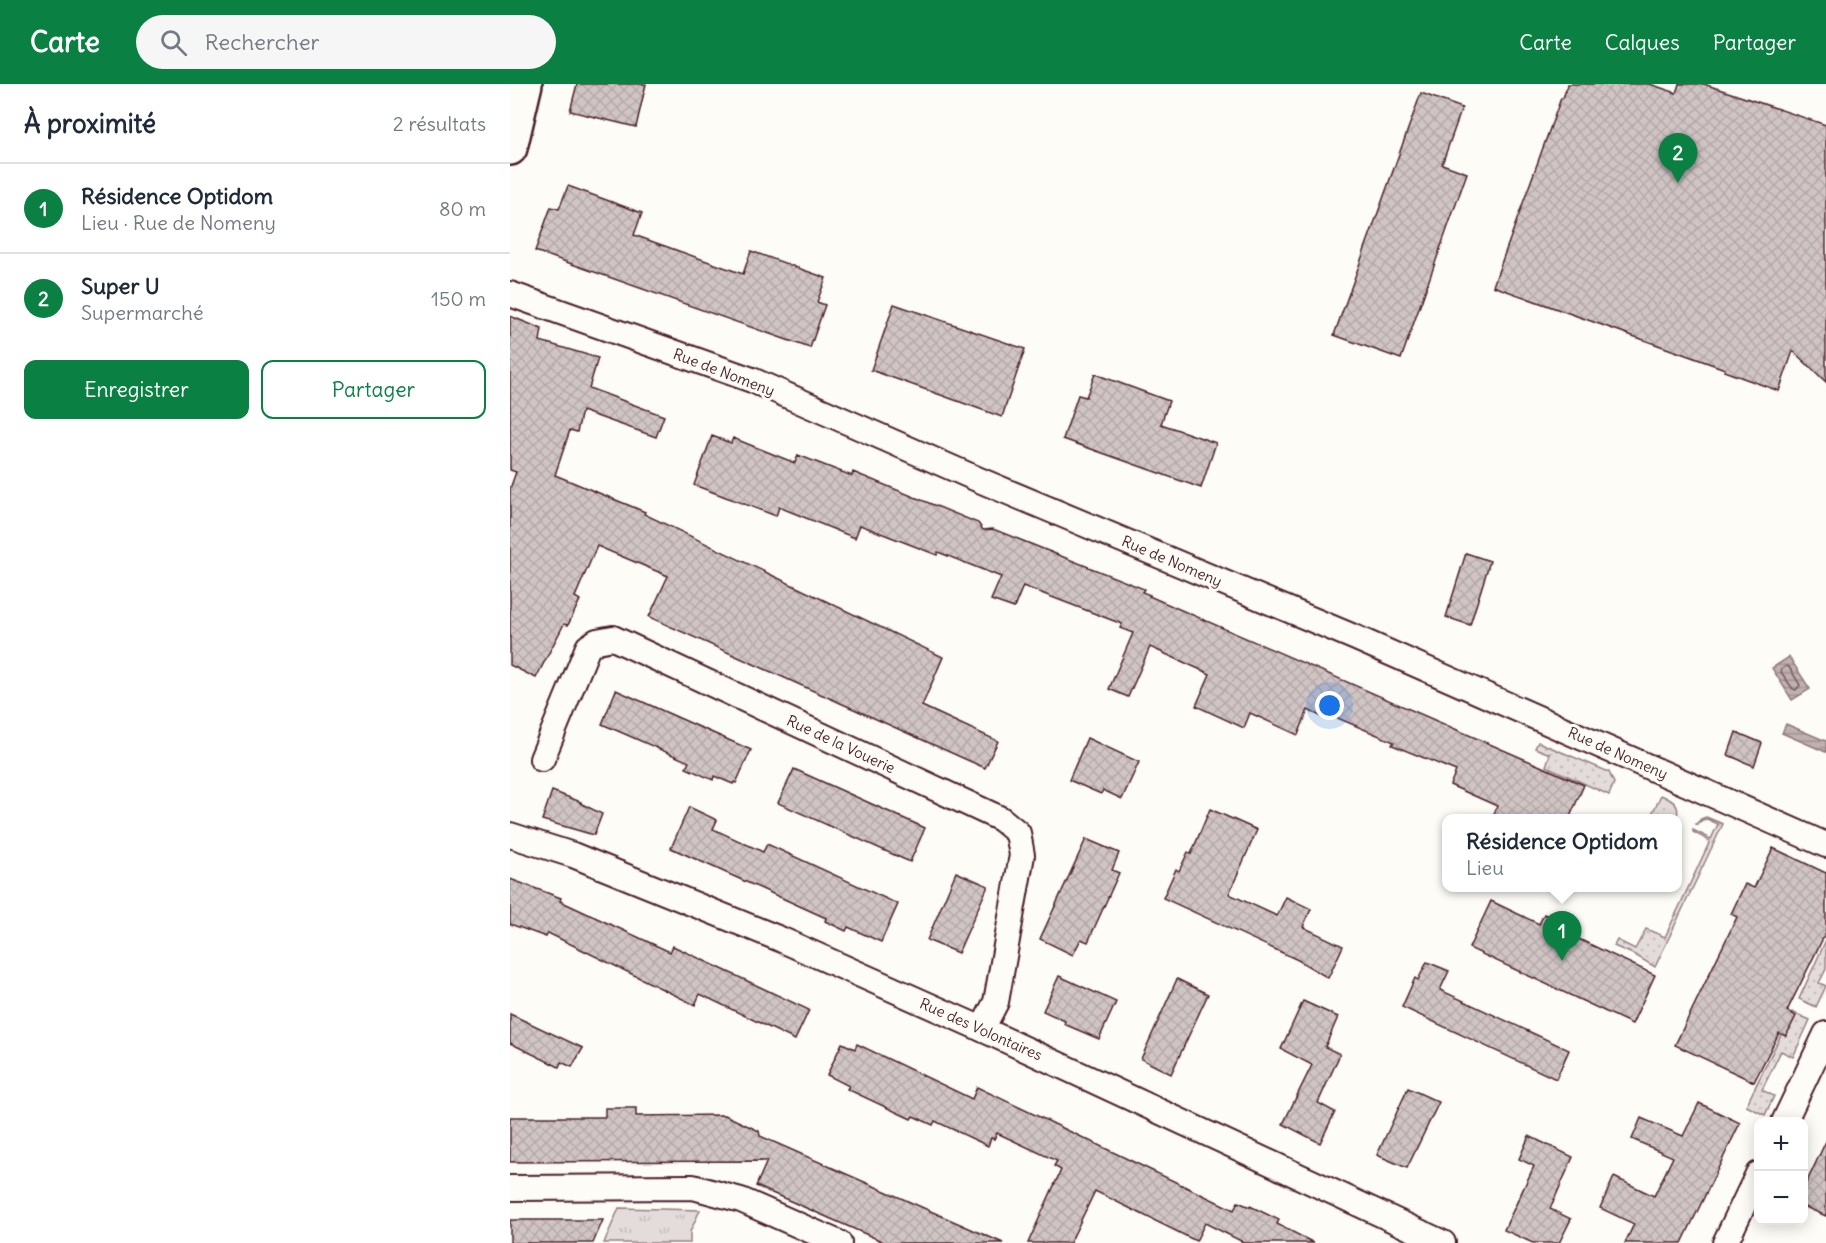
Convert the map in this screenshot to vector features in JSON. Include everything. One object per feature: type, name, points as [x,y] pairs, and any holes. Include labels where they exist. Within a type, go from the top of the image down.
[{"type":"main road","points":[[510,148],[525,84]]},
{"type":"street","name":"Rue de Nomeny","points":[[510,294],[752,380],[977,479],[1356,638],[1826,845]]},
{"type":"street","name":"Rue de la Vouerie","points":[[542,759],[588,647],[597,641],[613,638],[1001,819],[1018,834],[1022,855],[996,1002],[982,1029]]},
{"type":"street","name":"Rue des Volontaires","points":[[510,835],[573,855],[758,930],[982,1029],[1443,1243]]},
{"type":"street","points":[[1786,1117],[1826,1034]]},
{"type":"street","points":[[1725,1243],[1754,1182]]},
{"type":"street","points":[[510,1188],[693,1187],[741,1200],[839,1243]]},
{"type":"green space","points":[[1538,742],[1609,772],[1614,783],[1609,795],[1546,766],[1550,754],[1535,748]]},
{"type":"green space","points":[[1661,795],[1672,801],[1678,810],[1678,814],[1652,814]]},
{"type":"green space","points":[[1706,817],[1723,824],[1655,967],[1614,946],[1617,940],[1635,949],[1646,929],[1665,937],[1710,841],[1693,830],[1711,839],[1718,824],[1707,819],[1696,824]]},
{"type":"green space","points":[[1826,940],[1826,969],[1819,983],[1826,986],[1816,1007],[1799,999]]},
{"type":"green space","points":[[1792,1012],[1810,1020],[1793,1057],[1781,1051],[1762,1090],[1774,1096],[1765,1115],[1746,1106]]},
{"type":"green space","points":[[619,1208],[700,1210],[690,1232],[690,1243],[604,1243]]},
{"type":"water","points":[[1789,657],[1810,689],[1792,700],[1772,668]]},
{"type":"water","points":[[1786,724],[1826,741],[1826,752],[1782,733]]},
{"type":"building","points":[[577,84],[646,84],[636,127],[570,111]]},
{"type":"building","points":[[1568,84],[1650,84],[1676,93],[1679,84],[1704,84],[1826,125],[1826,382],[1793,351],[1779,391],[1724,371],[1725,369],[1493,286]]},
{"type":"building","points":[[1421,93],[1462,108],[1442,164],[1467,173],[1401,359],[1334,335]]},
{"type":"building","points":[[568,186],[642,213],[634,235],[743,274],[751,251],[826,278],[817,302],[825,305],[810,348],[535,251],[551,207],[559,209]]},
{"type":"building","points":[[894,304],[1025,349],[1002,417],[871,370]]},
{"type":"building","points":[[510,316],[542,329],[540,341],[598,358],[589,388],[664,416],[656,437],[582,411],[577,432],[570,430],[555,475],[645,512],[644,514],[943,657],[922,706],[998,741],[985,768],[649,617],[668,576],[597,546],[575,597],[580,600],[568,625],[564,624],[536,678],[510,665],[510,489],[516,472],[510,470]]},
{"type":"building","points":[[1095,374],[1169,401],[1161,424],[1216,443],[1201,488],[1063,439],[1078,395],[1086,397]]},
{"type":"building","points":[[712,436],[731,443],[733,438],[795,463],[798,455],[852,476],[853,472],[978,523],[983,530],[993,529],[1144,589],[1142,592],[1149,596],[1584,785],[1571,814],[1494,814],[1497,806],[1450,785],[1456,771],[1392,745],[1394,742],[1326,713],[1324,718],[1308,710],[1298,735],[1250,713],[1244,728],[1196,706],[1210,674],[1150,647],[1128,697],[1109,689],[1133,633],[1120,628],[1122,624],[1023,586],[1014,608],[991,600],[1001,577],[938,552],[937,555],[860,525],[855,538],[779,507],[776,516],[694,485]]},
{"type":"building","points":[[1466,553],[1490,561],[1470,625],[1446,617]]},
{"type":"building","points":[[616,690],[751,750],[736,783],[733,784],[714,776],[713,780],[686,768],[689,762],[602,724]]},
{"type":"building","points":[[1736,732],[1762,743],[1754,766],[1728,755]]},
{"type":"building","points":[[1087,738],[1139,762],[1122,799],[1103,790],[1101,794],[1069,780]]},
{"type":"building","points":[[794,769],[925,828],[910,862],[778,803]]},
{"type":"building","points":[[552,791],[581,802],[602,814],[594,835],[542,820]]},
{"type":"building","points":[[689,807],[717,820],[713,829],[763,852],[767,844],[898,904],[881,942],[848,927],[846,931],[825,921],[826,918],[671,848]]},
{"type":"building","points":[[1210,809],[1257,830],[1229,894],[1277,916],[1286,897],[1311,909],[1303,927],[1343,946],[1328,978],[1298,960],[1163,898],[1176,869],[1179,871],[1188,852],[1191,854]]},
{"type":"building","points":[[1086,839],[1119,853],[1112,870],[1119,873],[1088,942],[1081,939],[1073,955],[1040,939]]},
{"type":"building","points":[[1773,848],[1826,873],[1826,932],[1787,1011],[1796,1016],[1786,1036],[1779,1033],[1754,1082],[1675,1045],[1737,917],[1731,914],[1745,884],[1754,888]]},
{"type":"building","points":[[956,872],[988,886],[958,953],[927,940]]},
{"type":"building","points":[[510,879],[561,898],[560,901],[670,952],[673,946],[809,1010],[795,1040],[700,994],[695,1005],[548,933],[546,937],[510,924]]},
{"type":"building","points":[[1491,901],[1539,924],[1544,914],[1569,925],[1566,933],[1655,975],[1632,1024],[1469,948]]},
{"type":"building","points":[[1427,962],[1449,971],[1440,990],[1569,1050],[1556,1079],[1402,1007],[1415,978],[1418,980]]},
{"type":"building","points":[[1059,976],[1116,1002],[1099,1039],[1064,1024],[1065,1021],[1043,1011]]},
{"type":"building","points":[[1177,979],[1208,994],[1171,1074],[1141,1059]]},
{"type":"building","points":[[1303,1001],[1338,1017],[1325,1047],[1340,1054],[1318,1103],[1335,1112],[1320,1143],[1283,1124],[1312,1065],[1281,1049]]},
{"type":"building","points":[[510,1014],[583,1048],[572,1067],[561,1062],[559,1067],[510,1043]]},
{"type":"building","points":[[842,1043],[855,1049],[857,1044],[972,1099],[977,1087],[1234,1210],[1238,1202],[1250,1206],[1279,1220],[1277,1224],[1314,1243],[1245,1243],[1205,1223],[1196,1241],[1095,1191],[1070,1243],[1028,1243],[1061,1170],[1054,1166],[1057,1161],[997,1133],[994,1139],[991,1138],[988,1146],[935,1121],[933,1125],[913,1116],[911,1119],[847,1089],[849,1086],[827,1075]]},
{"type":"building","points":[[1408,1088],[1439,1102],[1407,1168],[1377,1155]]},
{"type":"building","points":[[1699,1103],[1740,1123],[1682,1243],[1625,1243],[1634,1224],[1600,1208],[1614,1177],[1654,1196],[1673,1157],[1632,1139],[1641,1118],[1683,1136]]},
{"type":"building","points":[[605,1108],[636,1108],[636,1116],[725,1115],[759,1131],[760,1136],[1003,1243],[886,1243],[756,1186],[767,1161],[510,1162],[510,1117],[605,1117]]},
{"type":"building","points":[[1529,1136],[1573,1157],[1550,1209],[1571,1219],[1559,1243],[1533,1243],[1504,1230],[1534,1166],[1519,1159]]},
{"type":"building","points":[[1826,1141],[1826,1216],[1808,1208],[1808,1179]]},
{"type":"building","points":[[510,1220],[603,1220],[593,1243],[510,1243]]},
{"type":"place","name":"Super U","points":[[1678,183]]},
{"type":"place","name":"Résidence Optidom","points":[[1562,961]]}]
